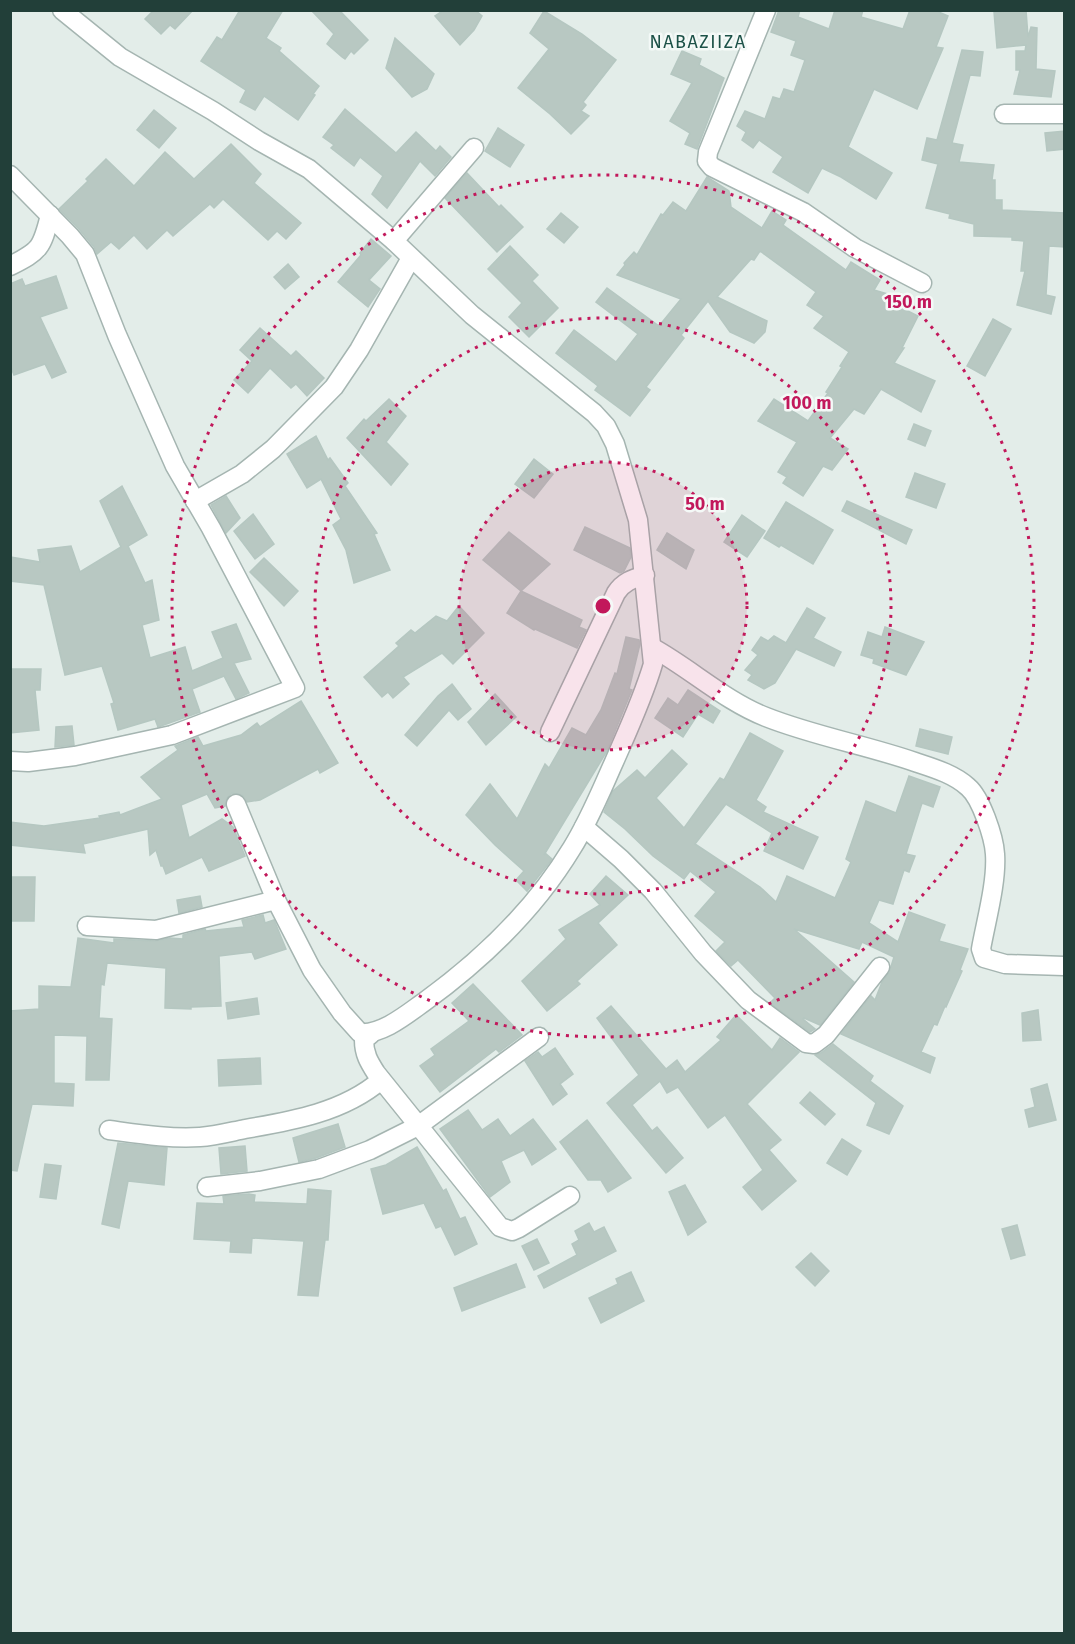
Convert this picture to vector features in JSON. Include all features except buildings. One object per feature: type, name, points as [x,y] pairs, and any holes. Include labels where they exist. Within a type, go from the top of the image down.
[{"type":"street","points":[[62,10],[120,57],[309,169],[394,241],[472,315],[594,413],[606,426],[615,444],[638,520],[653,648],[653,664],[647,685],[584,827],[563,863],[540,894],[499,940],[443,988],[364,1040],[366,1058],[381,1080],[500,1227],[512,1231],[519,1228],[570,1196]]},
{"type":"street","points":[[766,10],[716,131],[707,161],[712,167],[803,212],[855,248],[922,283]]},
{"type":"street","points":[[1004,114],[1065,114]]},
{"type":"street","points":[[394,241],[474,148]]},
{"type":"street","points":[[10,175],[85,254],[126,357],[175,466],[295,688],[172,735],[75,756],[28,762],[10,761]]},
{"type":"street","points":[[10,266],[35,253],[46,231],[50,215]]},
{"type":"street","points":[[195,501],[242,474],[273,449],[334,387],[359,350],[411,258]]},
{"type":"street","points":[[550,732],[616,593],[628,581],[645,575]]},
{"type":"street","points":[[653,648],[723,693],[768,718],[886,752],[940,771],[969,787],[984,814],[995,854],[982,953],[989,960],[1005,964],[1065,966]]},
{"type":"street","points":[[236,804],[276,900],[321,985],[360,1033],[370,1034]]},
{"type":"street","points":[[584,827],[653,891],[703,952],[748,1000],[806,1043],[814,1044],[826,1035],[880,967]]},
{"type":"street","points":[[87,926],[156,930],[276,900]]},
{"type":"street","points":[[207,1187],[260,1182],[319,1169],[370,1150],[418,1126],[539,1037]]},
{"type":"street","points":[[109,1130],[185,1138],[253,1128],[342,1105],[360,1096],[381,1080]]},
{"type":"district","name":"NABAZIIZA","points":[[698,42]]}]
